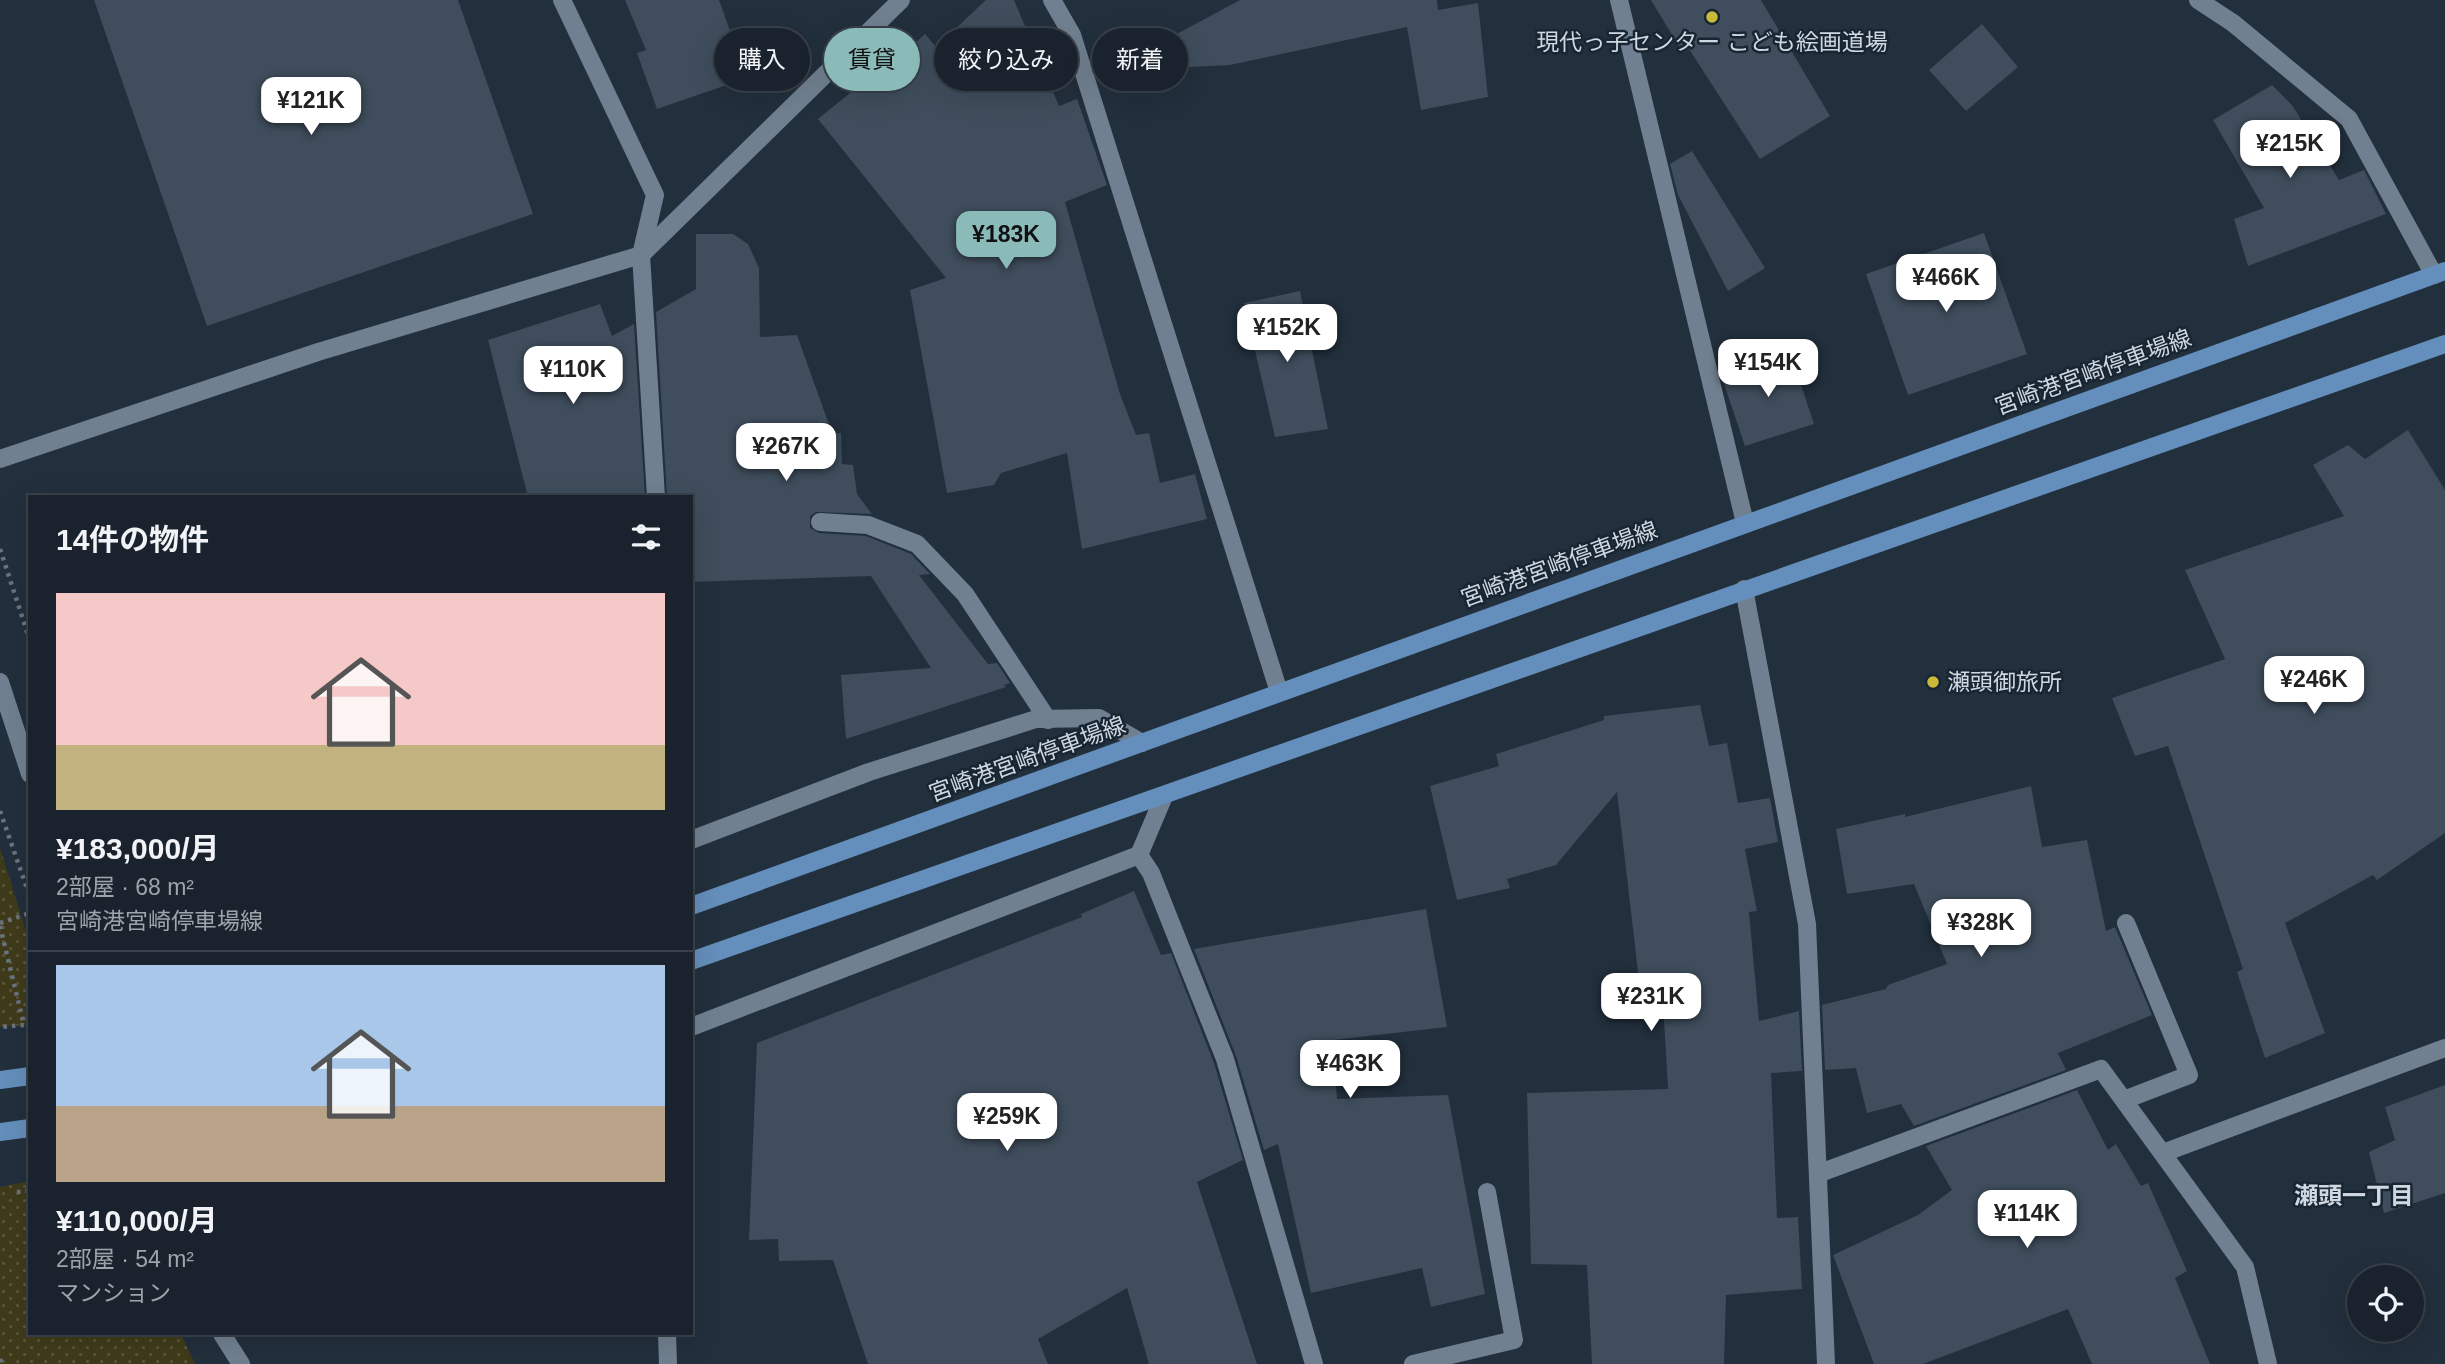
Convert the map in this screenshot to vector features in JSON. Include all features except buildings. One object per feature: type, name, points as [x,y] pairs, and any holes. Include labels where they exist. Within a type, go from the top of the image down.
[{"type":"main road","name":"宮崎港宮崎停車場線","points":[[693,905],[2439,273]]},
{"type":"main road","points":[[693,960],[2445,344]]},
{"type":"main road","points":[[0,1080],[28,1076]]},
{"type":"main road","points":[[0,1132],[28,1128]]},
{"type":"street","points":[[562,0],[655,195],[641,255],[656,495]]},
{"type":"street","points":[[0,458],[318,352],[641,255],[901,0]]},
{"type":"street","points":[[1052,0],[1072,35],[1279,692]]},
{"type":"street","points":[[1619,0],[1745,523]]},
{"type":"street","points":[[2198,0],[2233,23],[2349,119],[2439,273]]},
{"type":"street","points":[[820,522],[868,525],[917,544],[964,594],[1048,720]]},
{"type":"street","points":[[1744,589],[1807,924],[1820,1173],[1826,1364]]},
{"type":"street","points":[[0,682],[28,768]]},
{"type":"street","points":[[693,839],[869,772],[1037,719],[1099,718],[1142,743]]},
{"type":"street","points":[[693,1026],[1139,855],[1164,796]]},
{"type":"street","points":[[1139,855],[1151,873],[1225,1059],[1314,1364]]},
{"type":"street","points":[[2124,1100],[2189,1075],[2126,923]]},
{"type":"street","points":[[2163,1153],[2445,1048]]},
{"type":"street","points":[[1820,1173],[2101,1069],[2245,1268],[2268,1364]]},
{"type":"street","points":[[1413,1364],[1514,1340],[1487,1192]]},
{"type":"street","points":[[223,1335],[241,1364]]},
{"type":"street","points":[[667,1335],[668,1364]]},
{"type":"path","points":[[0,549],[28,635]]},
{"type":"path","points":[[0,811],[28,891]]},
{"type":"path","points":[[0,1027],[24,1026],[0,925],[28,914]]},
{"type":"path","points":[[17,1192],[28,1191]]},
{"type":"path","points":[[0,1359],[2,1364]]},
{"type":"shaded area","points":[[0,848],[28,938],[28,1025],[0,1027]]},
{"type":"shaded area","points":[[28,1181],[28,1335],[181,1335],[195,1364],[0,1364],[0,1187]]},
{"type":"place","name":"現代っ子センター こども絵画道場","points":[[1712,17]]},
{"type":"place","name":"瀬頭御旅所","points":[[1933,682]]},
{"type":"district","name":"瀬頭一丁目","points":[[2354,1196]]}]
